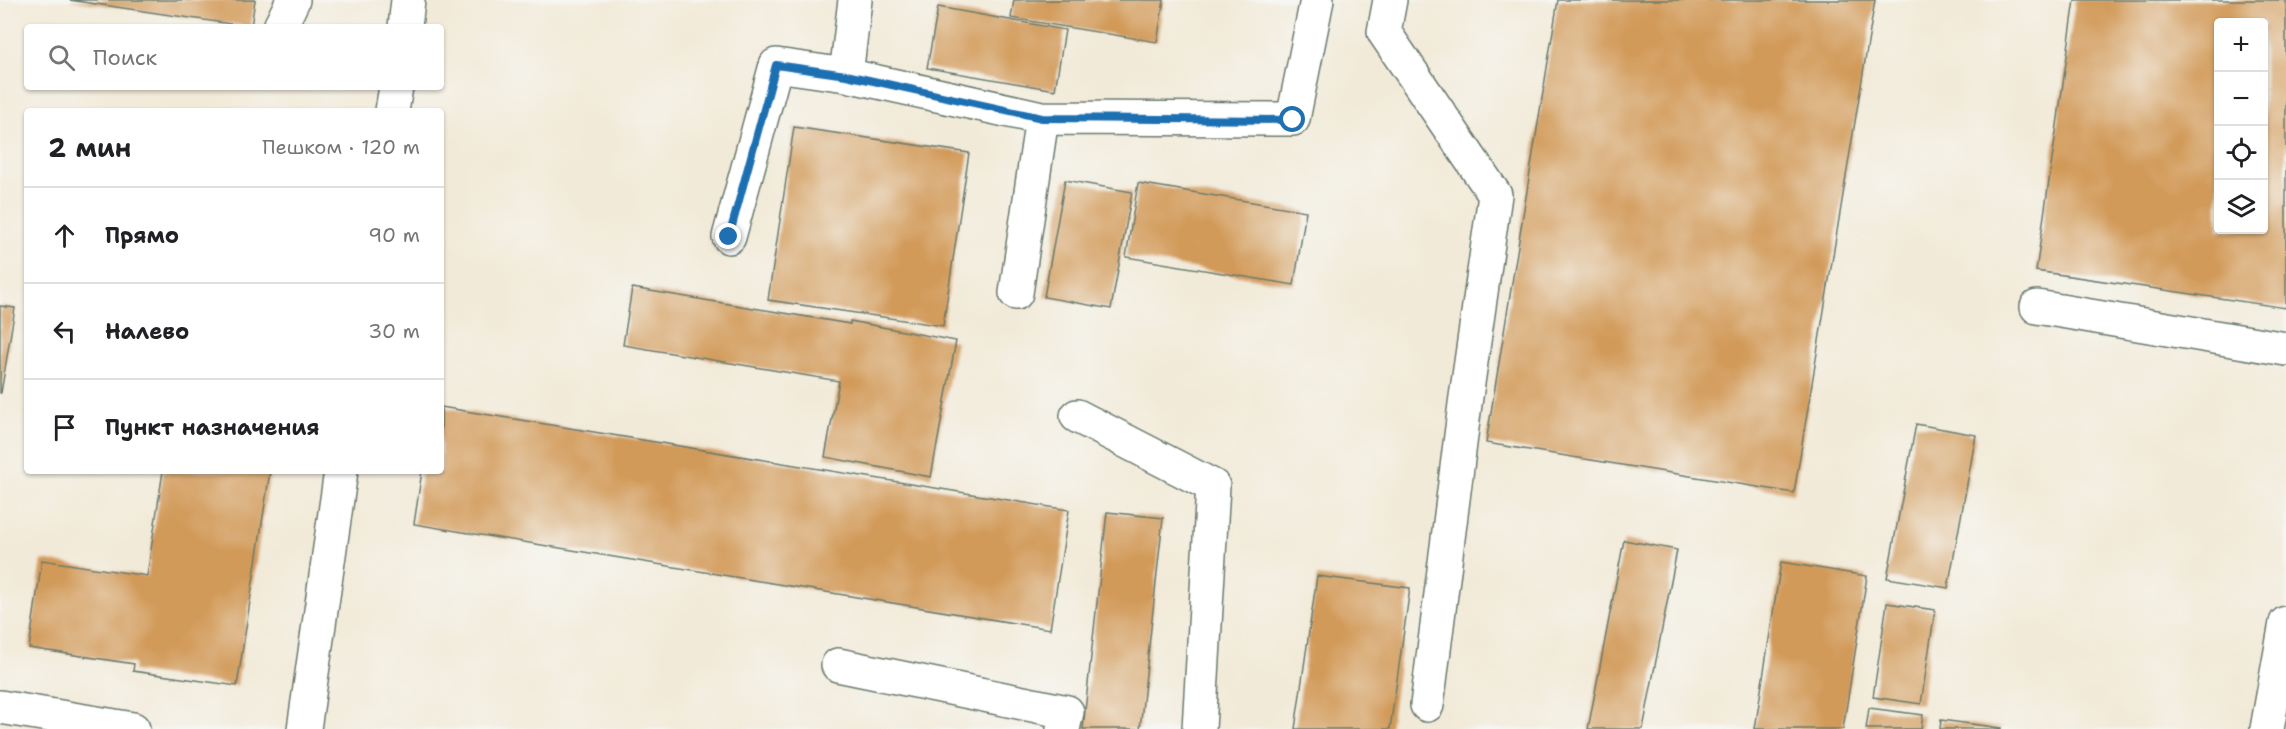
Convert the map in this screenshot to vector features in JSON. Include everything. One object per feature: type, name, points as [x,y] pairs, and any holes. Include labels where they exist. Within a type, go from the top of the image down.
[{"type":"street","points":[[281,24],[293,0]]},
{"type":"street","points":[[405,24],[408,0]]},
{"type":"street","points":[[846,75],[855,0]]},
{"type":"street","points":[[729,237],[776,65],[846,75],[1042,118],[1293,120],[1317,0]]},
{"type":"street","points":[[1390,0],[1384,32],[1495,195],[1465,404],[1427,705]]},
{"type":"street","points":[[393,108],[396,90]]},
{"type":"street","points":[[1016,293],[1042,118]]},
{"type":"street","points":[[2037,307],[2286,350]]},
{"type":"street","points":[[1077,416],[1213,486],[1199,729]]},
{"type":"street","points":[[304,729],[341,474]]},
{"type":"street","points":[[2267,729],[2286,623]]},
{"type":"street","points":[[838,665],[1067,712],[1063,729]]},
{"type":"street","points":[[0,707],[133,729]]},
{"type":"building","points":[[69,0],[255,0],[251,24],[231,24]]},
{"type":"building","points":[[1014,0],[1164,0],[1157,42],[1011,18]]},
{"type":"building","points":[[1558,0],[1875,0],[1794,493],[1486,443]]},
{"type":"building","points":[[2075,0],[2286,0],[2286,308],[2036,271]]},
{"type":"building","points":[[938,7],[1065,30],[1055,90],[927,68]]},
{"type":"building","points":[[794,127],[969,153],[943,326],[768,300]]},
{"type":"building","points":[[1065,180],[1132,192],[1111,309],[1044,297]]},
{"type":"building","points":[[1138,183],[1306,211],[1294,285],[1126,257]]},
{"type":"building","points":[[632,288],[850,324],[850,321],[956,341],[931,477],[825,457],[839,381],[623,345]]},
{"type":"building","points":[[0,306],[15,308],[1,393],[0,393]]},
{"type":"building","points":[[444,407],[1069,510],[1050,629],[414,524],[422,474],[444,474]]},
{"type":"building","points":[[1916,424],[1976,435],[1948,588],[1887,578]]},
{"type":"building","points":[[163,474],[270,474],[237,686],[133,671],[134,664],[29,648],[42,560],[147,576]]},
{"type":"building","points":[[1107,512],[1163,518],[1140,729],[1083,729]]},
{"type":"building","points":[[1624,540],[1677,550],[1643,729],[1588,729]]},
{"type":"building","points":[[1781,562],[1867,576],[1843,729],[1755,729]]},
{"type":"building","points":[[1317,576],[1410,588],[1390,729],[1295,729]]},
{"type":"building","points":[[1887,603],[1935,610],[1921,704],[1873,697]]},
{"type":"building","points":[[1869,708],[1923,715],[1921,729],[1866,729]]},
{"type":"building","points":[[1941,720],[2001,728],[2001,729],[1940,729]]},
{"type":"route","points":[[729,237],[776,65],[846,75],[1042,118],[1293,120]]}]
